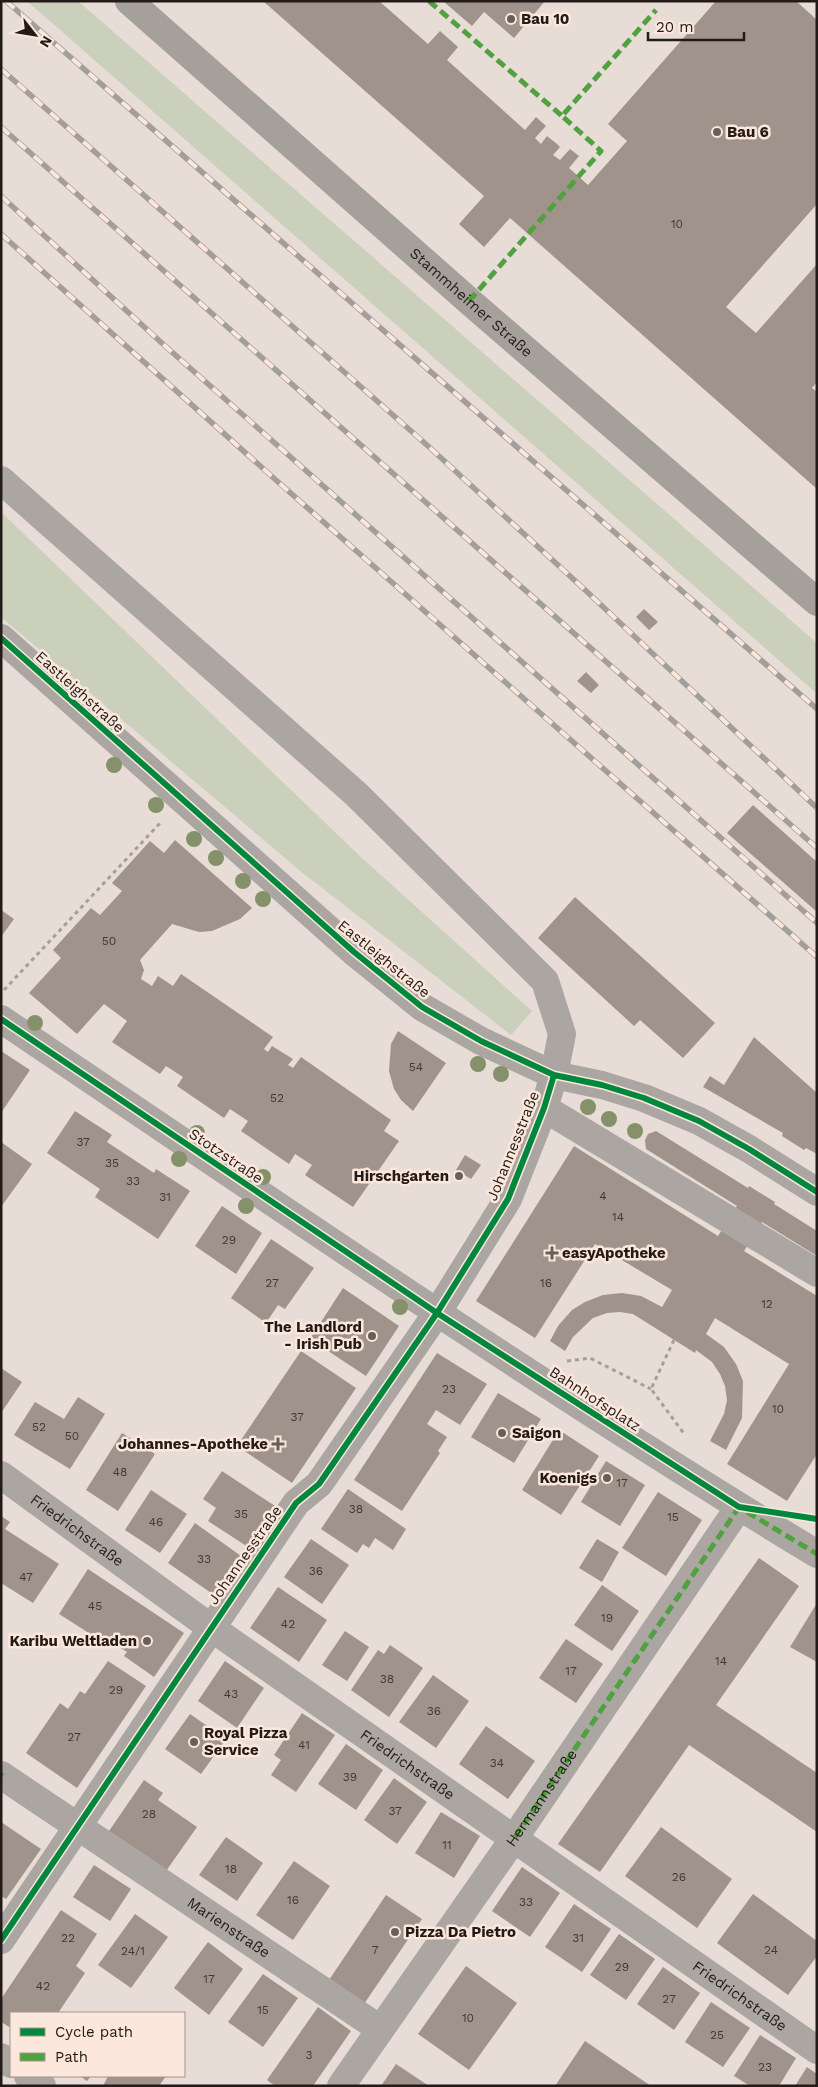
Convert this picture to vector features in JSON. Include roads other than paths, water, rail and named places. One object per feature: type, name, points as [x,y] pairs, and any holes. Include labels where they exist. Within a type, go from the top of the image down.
[{"type":"main road","name":"Stammheimer Straße","points":[[128,1],[469,302],[817,602]]},
{"type":"street","name":"Johannesstraße","points":[[1,480],[356,794],[545,981],[562,1034],[554,1075],[544,1108],[508,1199],[437,1313],[319,1484],[296,1503],[210,1627],[1,1940]]},
{"type":"street","name":"Eastleighstraße","points":[[1,638],[354,952],[422,1007],[481,1042],[554,1075],[602,1085],[644,1098],[699,1121],[749,1149],[817,1192]]},
{"type":"street","name":"Stotzstraße","points":[[1,1019],[437,1313]]},
{"type":"street","points":[[544,1108],[817,1273]]},
{"type":"street","name":"Bahnhofsplatz","points":[[437,1313],[739,1507],[817,1554]]},
{"type":"street","name":"Friedrichstraße","points":[[1,1475],[210,1627],[515,1837],[817,2050]]},
{"type":"street","name":"Hermannstraße","points":[[340,2086],[515,1837],[739,1507]]},
{"type":"street","name":"Marienstraße","points":[[2,1776],[380,2028]]},
{"type":"street","points":[[29,2077],[42,2086]]},
{"type":"railway","points":[[6,1],[817,709]]},
{"type":"railway","points":[[1,69],[428,446],[583,588],[817,808]]},
{"type":"railway","points":[[1,127],[817,848]]},
{"type":"railway","points":[[1,196],[164,345],[817,923]]},
{"type":"railway","points":[[1,234],[277,481],[817,957]]},
{"type":"place","name":"Bau 10","points":[[511,19]]},
{"type":"place","name":"Bau 6","points":[[717,132]]},
{"type":"place","name":"Hirschgarten","points":[[459,1176]]},
{"type":"place","name":"easyApotheke","points":[[552,1253]]},
{"type":"place","name":"The Landlord - Irish Pub","points":[[372,1336]]},
{"type":"place","name":"Saigon","points":[[502,1433]]},
{"type":"place","name":"Johannes-Apotheke","points":[[278,1444]]},
{"type":"place","name":"Koenigs","points":[[607,1478]]},
{"type":"place","name":"Karibu Weltladen","points":[[147,1641]]},
{"type":"place","name":"Royal Pizza Service","points":[[194,1742]]},
{"type":"place","name":"Pizza Da Pietro","points":[[395,1932]]}]
